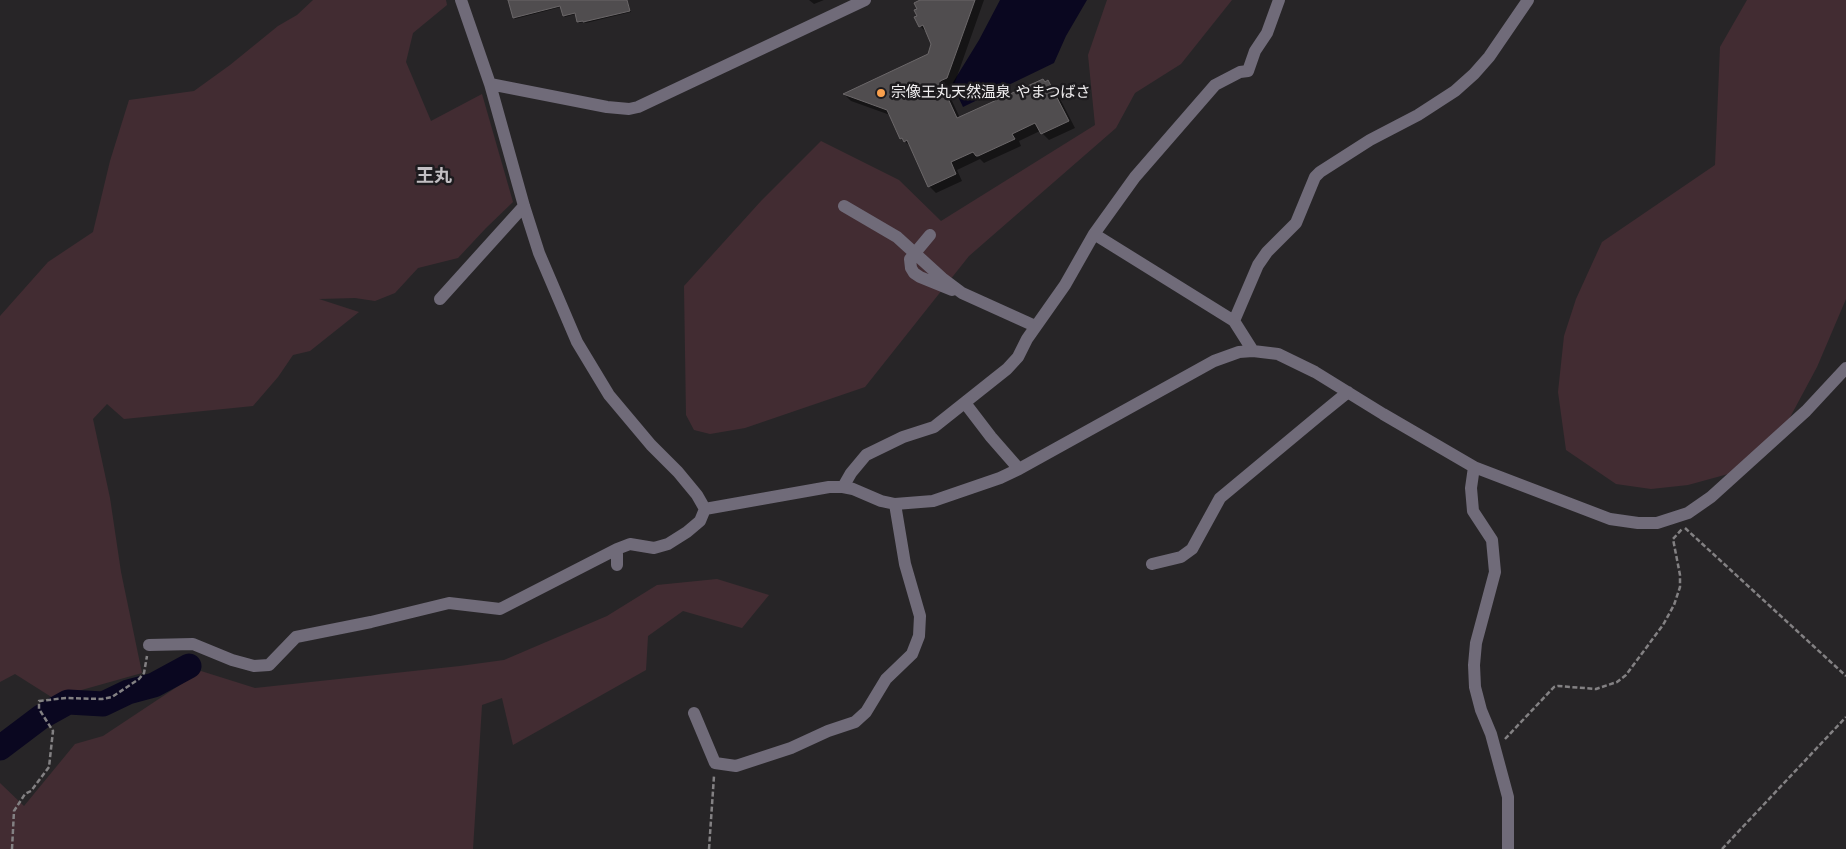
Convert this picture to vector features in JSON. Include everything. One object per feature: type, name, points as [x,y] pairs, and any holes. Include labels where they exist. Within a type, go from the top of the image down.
[{"type":"street","points":[[149,645],[193,644],[232,660],[254,666],[269,665],[296,637],[391,618],[449,603],[500,609],[617,549],[630,544],[654,548],[668,544],[688,532],[700,521],[705,509],[698,495],[651,445],[609,395],[577,342],[539,253],[490,84],[461,0]]},
{"type":"street","points":[[490,84],[607,107],[630,109],[638,107],[865,0]]},
{"type":"street","points":[[843,486],[866,455],[903,437],[934,427],[1007,370],[1018,357],[1035,326],[1065,285],[1094,234],[1136,177],[1215,84],[1240,72],[1248,71],[1255,51],[1267,33],[1279,0]]},
{"type":"street","points":[[1234,321],[1258,265],[1267,252],[1296,223],[1315,177],[1370,140],[1418,115],[1455,91],[1489,57],[1528,0]]},
{"type":"street","points":[[440,299],[524,206]]},
{"type":"street","points":[[844,206],[897,238],[915,254]]},
{"type":"street","points":[[1094,234],[1234,321],[1253,351]]},
{"type":"street","points":[[930,235],[910,259],[911,268],[914,273],[937,285],[962,293],[1035,326]]},
{"type":"street","points":[[705,509],[843,486],[881,501],[895,504],[933,501],[1000,478],[1214,361],[1239,352],[1253,351],[1278,354],[1315,372],[1474,466],[1610,519],[1638,523],[1680,522],[1688,512],[1711,497],[1806,411],[1846,368]]},
{"type":"street","points":[[1152,564],[1181,557],[1192,549],[1220,498],[1348,392]]},
{"type":"street","points":[[965,403],[1019,469]]},
{"type":"street","points":[[1474,466],[1471,488],[1474,511],[1492,540],[1495,556],[1495,572],[1476,643],[1475,687],[1508,796],[1508,849]]},
{"type":"street","points":[[694,713],[715,763],[736,766],[791,748],[828,731],[854,722],[866,712],[886,680],[912,654],[919,636],[920,616],[905,564],[895,504]]},
{"type":"street","points":[[617,549],[617,565]]},
{"type":"path","points":[[1495,749],[1554,687],[1596,689],[1617,682],[1626,675],[1663,625],[1674,605],[1680,588],[1680,575],[1673,539],[1680,522],[1846,676]]},
{"type":"path","points":[[12,849],[14,811],[25,794],[30,791],[49,767],[53,730],[39,709],[39,701],[66,698],[102,700],[120,693],[131,686],[144,673],[149,645]]},
{"type":"path","points":[[1722,849],[1846,717]]},
{"type":"path","points":[[709,849],[715,763]]},
{"type":"shaded area","points":[[313,0],[446,0],[447,5],[413,33],[406,62],[431,121],[482,94],[513,202],[458,258],[418,268],[395,293],[375,301],[355,298],[319,299],[359,312],[310,351],[293,355],[278,377],[253,406],[124,419],[107,404],[93,419],[110,498],[121,572],[142,673],[53,698],[15,674],[0,682],[0,316],[48,262],[93,232],[110,161],[129,100],[194,91],[278,26],[297,15]]},
{"type":"shaded area","points":[[1107,0],[1232,0],[1181,64],[1135,93],[1116,128],[969,256],[865,387],[745,428],[710,434],[694,430],[686,415],[684,286],[761,201],[821,141],[899,180],[941,221],[1095,125],[1088,55]]},
{"type":"shaded area","points":[[1747,0],[1846,0],[1846,299],[1817,367],[1780,436],[1750,468],[1688,485],[1651,489],[1616,484],[1566,450],[1558,392],[1564,336],[1576,299],[1602,242],[1715,165],[1720,47]]},
{"type":"shaded area","points":[[717,579],[769,595],[742,628],[683,611],[648,636],[646,670],[513,745],[502,698],[482,705],[473,849],[0,849],[0,783],[24,806],[75,744],[103,736],[201,671],[255,688],[504,660],[607,616],[657,585]]},
{"type":"water","points":[[1000,0],[1087,0],[1066,36],[1054,63],[963,107],[952,84],[979,40]]},
{"type":"building","points":[[508,0],[627,0],[630,11],[577,22],[575,13],[563,16],[560,6],[513,18]]},
{"type":"building","name":"宗像王丸天然温泉 やまつばさ","points":[[920,0],[975,0],[947,78],[940,81],[957,118],[1043,79],[1045,82],[1048,80],[1069,121],[1041,134],[1035,123],[1012,134],[1015,139],[978,156],[973,152],[951,162],[956,174],[928,187],[907,140],[904,142],[902,138],[900,139],[887,110],[843,94],[928,54],[931,44],[923,25],[919,27],[914,17],[917,16],[914,10],[917,9],[914,3]]},
{"type":"waterway","points":[[0,748],[41,717],[68,702],[103,704],[128,692],[154,685],[189,666]]},
{"type":"place","name":"宗像王丸天然温泉 やまつばさ","points":[[881,93]]},
{"type":"district","name":"王丸","points":[[434,178]]}]
